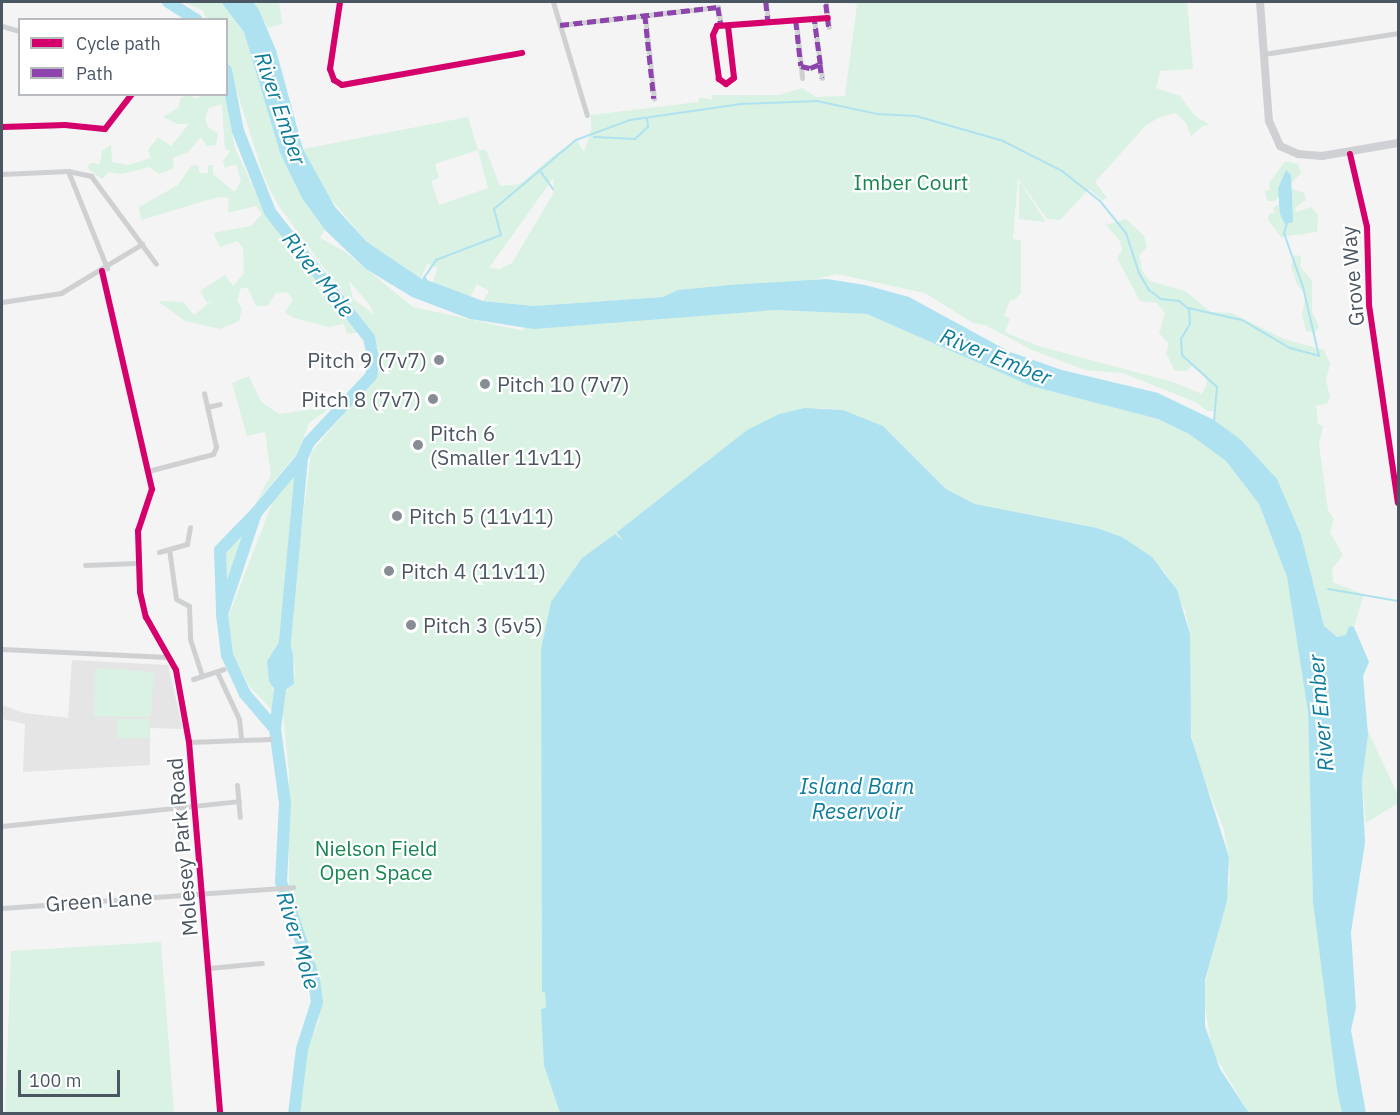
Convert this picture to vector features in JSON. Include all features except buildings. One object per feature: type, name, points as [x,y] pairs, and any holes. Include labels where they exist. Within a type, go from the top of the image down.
[{"type":"main road","points":[[1260,2],[1269,121],[1276,141],[1298,154],[1350,154],[1398,143]]},
{"type":"street","points":[[340,2],[330,69],[334,80],[342,85],[522,53]]},
{"type":"street","points":[[553,2],[586,115]]},
{"type":"street","points":[[766,2],[768,21]]},
{"type":"street","points":[[826,4],[829,27]]},
{"type":"street","points":[[560,25],[718,7],[721,25],[713,35],[719,79],[726,84],[734,78],[728,26]]},
{"type":"street","points":[[645,15],[654,99]]},
{"type":"street","points":[[721,25],[828,18]]},
{"type":"street","points":[[814,19],[822,78]]},
{"type":"street","points":[[796,21],[802,78]]},
{"type":"street","points":[[2,26],[18,30]]},
{"type":"street","points":[[1264,54],[1398,33]]},
{"type":"street","points":[[801,66],[820,64]]},
{"type":"street","points":[[2,127],[65,125],[105,129],[130,96]]},
{"type":"street","name":"Grove Way","points":[[1350,154],[1367,227],[1369,304],[1398,503]]},
{"type":"street","points":[[2,174],[68,171],[91,176],[156,264]]},
{"type":"street","name":"Molesey Park Road","points":[[68,171],[104,270],[148,471],[151,499],[138,531],[137,563],[146,617],[176,670],[189,742],[205,894],[220,1113]]},
{"type":"street","points":[[2,302],[61,293],[104,270],[142,244]]},
{"type":"street","points":[[148,471],[213,454],[216,447],[204,393]]},
{"type":"street","points":[[207,407],[220,404]]},
{"type":"street","points":[[159,552],[188,544],[190,527]]},
{"type":"street","points":[[169,549],[176,599],[189,606],[190,639],[201,676]]},
{"type":"street","points":[[86,565],[137,563]]},
{"type":"street","points":[[2,650],[167,657]]},
{"type":"street","points":[[193,679],[220,670],[239,719],[241,737]]},
{"type":"street","points":[[189,742],[241,737],[270,739]]},
{"type":"street","points":[[237,785],[240,817]]},
{"type":"street","points":[[2,826],[239,801]]},
{"type":"street","name":"Green Lane","points":[[2,908],[291,887]]},
{"type":"street","points":[[209,968],[262,963]]},
{"type":"shaded area","points":[[72,660],[168,665],[183,729],[150,728],[150,765],[23,772],[25,724],[2,719],[2,705],[24,713],[68,718]]},
{"type":"green space","name":"Nielson Field Open Space","points":[[183,2],[221,2],[244,32],[280,153],[302,198],[325,230],[320,238],[344,251],[413,307],[524,331],[522,327],[776,310],[867,314],[1031,386],[1158,419],[1189,434],[1226,461],[1259,504],[1287,577],[1298,632],[1308,712],[1313,902],[1342,1113],[1249,1113],[1212,1051],[1203,993],[1230,878],[1229,857],[1224,830],[1194,753],[1188,712],[1190,634],[1185,610],[1165,572],[1122,537],[1097,528],[975,504],[946,489],[883,426],[843,410],[819,408],[779,414],[747,430],[617,532],[624,541],[620,542],[615,534],[582,558],[551,602],[541,649],[542,991],[545,992],[546,1009],[542,1009],[561,1113],[299,1113],[305,1054],[319,1021],[321,991],[289,887],[289,775],[283,712],[284,692],[294,684],[295,668],[288,636],[311,453],[382,368],[381,353],[367,326],[278,205],[264,177],[228,63],[228,18],[206,18],[202,10]],"holes":[[[349,281],[368,303],[375,315],[353,299]]]},
{"type":"green space","points":[[253,2],[279,2],[282,24],[268,28]]},
{"type":"green space","name":"Imber Court","points":[[826,2],[1187,2],[1193,69],[1160,71],[1156,88],[1180,96],[1194,115],[1210,125],[1203,126],[1191,136],[1186,123],[1176,113],[1160,117],[1146,125],[1095,182],[1107,198],[1102,200],[1089,189],[1060,220],[1047,219],[1018,178],[1013,239],[1021,240],[1021,292],[1015,300],[1010,300],[1004,316],[1010,318],[1005,332],[1038,346],[1173,382],[1202,394],[1207,383],[1205,375],[1192,366],[1187,371],[1175,371],[1166,353],[1169,344],[1159,333],[1165,313],[1157,303],[1140,301],[1117,258],[1122,250],[1120,241],[1106,225],[1126,219],[1144,236],[1147,247],[1139,255],[1142,271],[1150,281],[1185,291],[1211,312],[1232,313],[1284,339],[1324,350],[1330,364],[1326,380],[1330,397],[1327,404],[1316,405],[1318,424],[1323,426],[1319,444],[1328,510],[1334,519],[1330,532],[1343,555],[1332,569],[1333,582],[1364,595],[1354,627],[1349,626],[1347,635],[1337,637],[1324,626],[1312,579],[1225,428],[1214,420],[1216,411],[1207,411],[1195,402],[1123,373],[1085,370],[1032,350],[985,325],[973,323],[925,293],[837,274],[797,284],[729,285],[678,290],[663,297],[534,306],[483,301],[489,291],[477,284],[470,297],[433,283],[437,268],[427,264],[421,278],[367,242],[325,192],[303,149],[468,117],[478,150],[486,150],[500,186],[520,184],[558,152],[577,141],[584,152],[591,131],[591,115],[698,102],[700,97],[712,100],[712,95],[779,95],[802,88],[816,97],[845,96],[857,4]],"holes":[[[478,150],[488,188],[439,205],[431,181],[439,178],[435,164]],[[554,177],[553,194],[512,263],[500,269],[489,268]]]},
{"type":"green space","points":[[225,96],[235,148],[263,209],[360,332],[347,334],[344,324],[329,327],[294,318],[285,312],[293,300],[288,292],[276,293],[268,306],[256,306],[248,288],[241,288],[237,300],[242,309],[239,321],[220,329],[185,321],[158,301],[183,302],[194,315],[213,300],[207,303],[200,291],[225,275],[233,286],[244,273],[243,248],[237,241],[220,247],[213,233],[251,226],[262,214],[256,206],[228,213],[229,198],[218,197],[141,220],[139,207],[178,185],[192,165],[199,166],[199,173],[208,173],[208,165],[213,165],[213,174],[235,192],[241,180],[236,164],[225,168],[223,161],[230,151],[225,149],[222,104],[209,108],[205,119],[209,128],[218,133],[216,145],[207,146],[201,137],[188,152],[173,158],[174,168],[159,174],[149,167],[122,174],[109,172],[102,179],[87,168],[90,163],[100,164],[102,151],[111,145],[112,162],[128,165],[151,158],[148,150],[158,137],[171,146],[189,124],[177,124],[163,117],[179,107],[180,98]]},
{"type":"green space","points":[[1285,161],[1298,164],[1301,173],[1288,187],[1304,193],[1306,200],[1295,208],[1296,212],[1311,207],[1318,215],[1317,232],[1281,237],[1268,220],[1269,214],[1275,213],[1273,208],[1288,199],[1283,193],[1275,201],[1267,201],[1265,191],[1270,190],[1269,183]]},
{"type":"green space","points":[[1020,182],[1046,222],[1019,219]]},
{"type":"green space","points":[[1294,255],[1301,256],[1300,267],[1312,280],[1312,312],[1319,326],[1315,333],[1306,331],[1302,315],[1306,294],[1298,286],[1291,267]]},
{"type":"green space","points":[[249,376],[261,402],[279,414],[331,407],[309,423],[298,452],[255,504],[271,475],[265,432],[247,436],[232,383]]},
{"type":"green space","points":[[297,470],[283,636],[267,661],[274,695],[271,709],[250,687],[236,662],[229,645],[228,617],[276,493]]},
{"type":"green space","points":[[250,525],[225,599],[224,553]]},
{"type":"green space","points":[[95,668],[154,672],[151,714],[148,717],[94,716]]},
{"type":"green space","points":[[117,719],[149,719],[149,738],[117,738]]},
{"type":"green space","points":[[1367,729],[1398,795],[1398,803],[1366,823],[1362,781]]},
{"type":"green space","points":[[161,942],[174,1113],[5,1113],[11,951]]},
{"type":"water","name":"River Ember","points":[[221,2],[253,2],[259,10],[276,50],[303,149],[335,207],[367,242],[422,279],[425,274],[427,280],[483,301],[534,306],[663,297],[678,290],[729,285],[827,279],[865,285],[909,297],[1010,352],[1062,370],[1158,393],[1214,420],[1241,440],[1277,479],[1301,535],[1324,626],[1337,637],[1346,635],[1349,626],[1354,627],[1369,662],[1363,676],[1368,734],[1362,781],[1365,843],[1351,932],[1356,1008],[1351,1030],[1366,1113],[1342,1113],[1337,1089],[1313,902],[1308,712],[1287,577],[1259,504],[1226,461],[1189,434],[1158,419],[1031,386],[867,314],[776,310],[534,329],[470,319],[412,297],[366,269],[325,230],[302,198],[280,153],[244,32]]},
{"type":"water","points":[[1286,170],[1291,175],[1293,222],[1285,224],[1280,214],[1278,189]]},
{"type":"water","name":"Island Barn Reservoir","points":[[805,408],[843,410],[883,426],[946,489],[975,504],[1097,528],[1122,537],[1152,557],[1177,590],[1190,634],[1191,737],[1229,857],[1227,901],[1205,980],[1205,1026],[1220,1069],[1249,1113],[561,1114],[544,1065],[541,1009],[546,1008],[545,992],[542,992],[541,649],[551,602],[582,558],[615,534],[623,541],[617,532],[747,430],[779,414]]},
{"type":"water","points":[[283,636],[288,636],[293,655],[294,684],[278,695],[269,681],[267,661]]},
{"type":"waterway","name":"River Mole","points":[[168,2],[194,18]]},
{"type":"waterway","name":"River Mole","points":[[228,80],[238,131],[270,212],[369,338],[374,361],[371,376],[309,442],[302,458],[284,652]]},
{"type":"waterway","points":[[426,275],[436,260],[501,235],[494,209],[576,140],[630,120],[741,104],[817,101],[877,114],[916,116],[1003,141],[1062,171],[1100,201],[1126,233],[1139,273],[1149,290],[1161,299],[1179,301],[1189,309],[1190,324],[1181,339],[1182,355],[1217,387],[1214,421]]},
{"type":"waterway","points":[[594,137],[635,139],[648,127],[647,118]]},
{"type":"waterway","points":[[541,172],[553,189]]},
{"type":"waterway","points":[[1188,308],[1242,320],[1290,348],[1319,356],[1303,287],[1284,233],[1287,223]]},
{"type":"waterway","name":"River Mole","points":[[275,729],[245,694],[227,655],[222,614],[256,513],[302,458]]},
{"type":"waterway","points":[[222,610],[220,550],[256,513]]},
{"type":"waterway","points":[[1328,589],[1398,601]]},
{"type":"waterway","name":"River Mole","points":[[281,681],[275,729],[285,803],[281,882],[314,979],[317,1002],[302,1049],[294,1114]]},
{"type":"marked path","points":[[766,2],[768,21]]},
{"type":"marked path","points":[[826,4],[829,27]]},
{"type":"marked path","points":[[560,25],[718,7],[721,25]]},
{"type":"marked path","points":[[645,15],[654,99]]},
{"type":"marked path","points":[[796,21],[801,66],[810,68],[820,64],[814,19]]},
{"type":"marked path","points":[[820,64],[822,78]]},
{"type":"cycle path","points":[[340,2],[330,69],[334,80],[342,85],[522,53]]},
{"type":"cycle path","points":[[728,26],[734,78],[726,84],[719,79],[713,35],[717,26],[828,18]]},
{"type":"cycle path","points":[[2,127],[65,125],[105,129],[130,96]]},
{"type":"cycle path","points":[[1350,154],[1367,227],[1369,305],[1398,503]]},
{"type":"cycle path","points":[[102,271],[152,489],[138,531],[140,592],[146,617],[176,670],[189,742],[220,1114]]},
{"type":"place","name":"Pitch 9 (7v7)","points":[[439,360]]},
{"type":"place","name":"Pitch 10 (7v7)","points":[[485,384]]},
{"type":"place","name":"Pitch 8 (7v7)","points":[[433,399]]},
{"type":"place","name":"Pitch 6 (Smaller 11v11)","points":[[418,445]]},
{"type":"place","name":"Pitch 5 (11v11)","points":[[397,516]]},
{"type":"place","name":"Pitch 4 (11v11)","points":[[389,571]]},
{"type":"place","name":"Pitch 3 (5v5)","points":[[411,625]]}]
